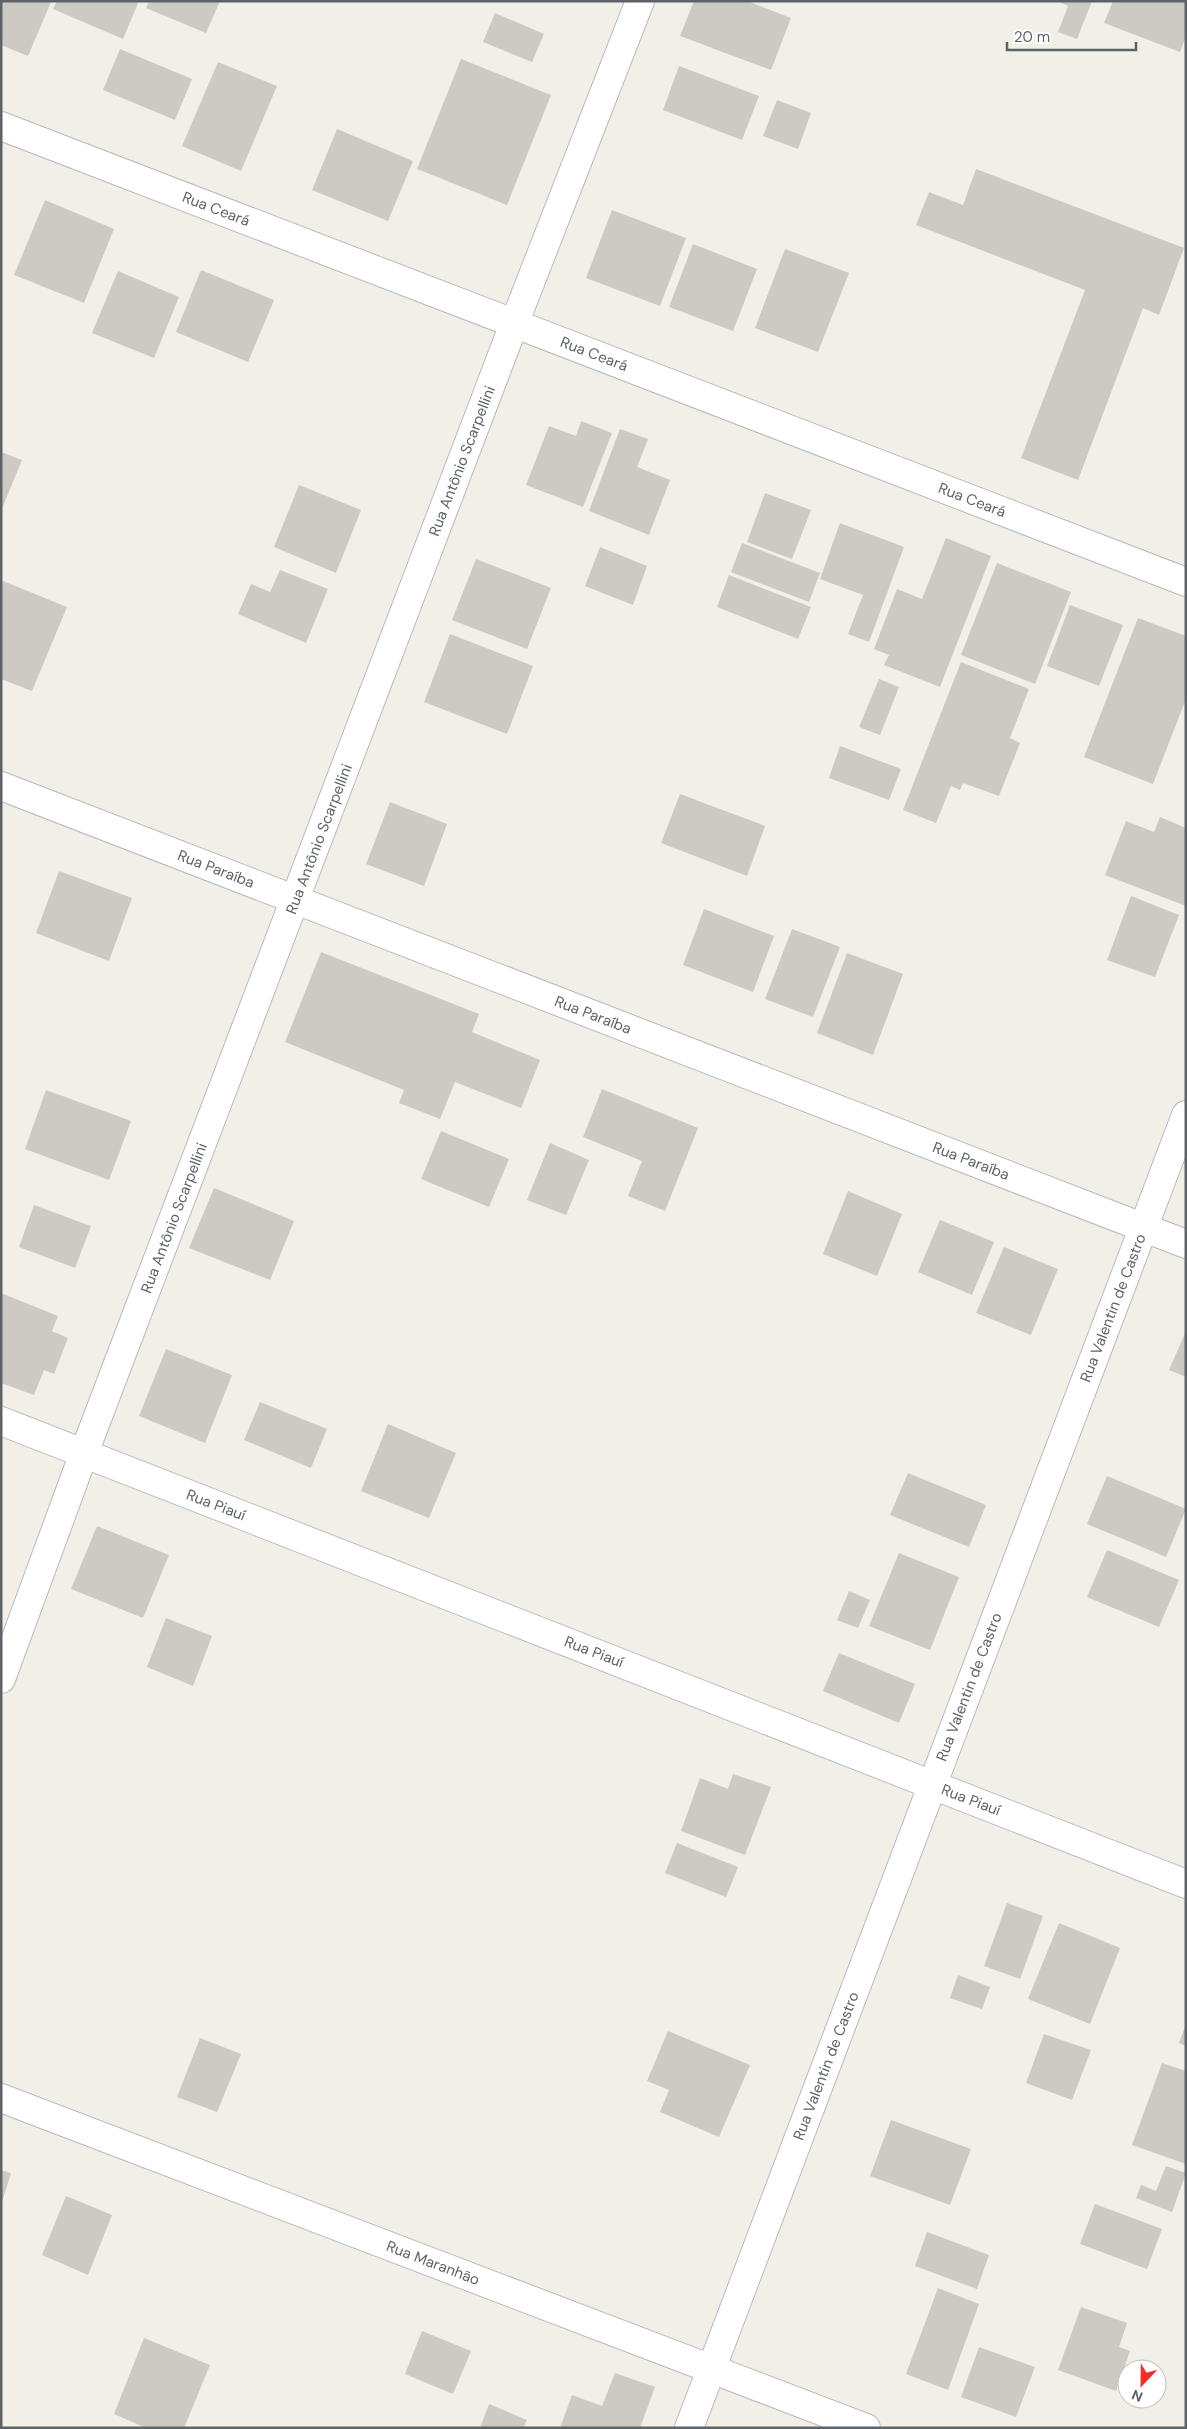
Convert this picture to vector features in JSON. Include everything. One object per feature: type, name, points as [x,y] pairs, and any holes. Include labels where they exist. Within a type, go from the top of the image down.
[{"type":"street","name":"Rua Antônio Scarpellini","points":[[1,1679],[84,1454],[514,324],[640,1]]},
{"type":"street","name":"Rua Ceará","points":[[1,126],[1186,582]]},
{"type":"street","name":"Rua Paraíba","points":[[1,786],[1186,1244]]},
{"type":"street","name":"Rua Valentin de Castro","points":[[689,2428],[1186,1115]]},
{"type":"street","name":"Rua Piauí","points":[[1,1421],[1186,1884]]},
{"type":"street","name":"Rua Maranhão","points":[[1,2098],[866,2428]]},
{"type":"building","points":[[1,1],[51,2],[28,56],[1,45]]},
{"type":"building","points":[[57,1],[139,1],[123,39],[53,9]]},
{"type":"building","points":[[149,1],[220,1],[206,33],[146,8]]},
{"type":"building","points":[[694,1],[747,1],[791,18],[771,70],[680,36]]},
{"type":"building","points":[[1057,1],[1092,1],[1077,39],[1058,32],[1068,6]]},
{"type":"building","points":[[1113,1],[1186,1],[1186,36],[1180,52],[1104,23]]},
{"type":"building","points":[[495,13],[544,34],[532,62],[483,42]]},
{"type":"building","points":[[120,49],[192,79],[175,120],[103,90]]},
{"type":"building","points":[[461,59],[551,95],[507,205],[417,169]]},
{"type":"building","points":[[218,62],[277,86],[241,171],[182,146]]},
{"type":"building","points":[[679,66],[759,96],[742,140],[663,110]]},
{"type":"building","points":[[777,100],[811,113],[798,149],[763,136]]},
{"type":"building","points":[[337,129],[413,161],[388,221],[312,190]]},
{"type":"building","points":[[976,169],[1184,248],[1159,315],[1143,308],[1078,480],[1021,458],[1085,290],[916,225],[929,192],[963,205]]},
{"type":"building","points":[[45,200],[114,229],[84,303],[14,275]]},
{"type":"building","points":[[612,210],[686,238],[660,306],[586,278]]},
{"type":"building","points":[[693,244],[757,269],[733,331],[669,307]]},
{"type":"building","points":[[785,249],[849,273],[818,352],[755,328]]},
{"type":"building","points":[[201,270],[274,300],[248,362],[176,332]]},
{"type":"building","points":[[118,271],[179,297],[154,358],[92,333]]},
{"type":"building","points":[[581,421],[612,433],[583,507],[526,485],[549,426],[576,436]]},
{"type":"building","points":[[620,429],[648,439],[637,467],[670,480],[649,535],[589,511]]},
{"type":"building","points":[[1,452],[22,460],[1,511]]},
{"type":"building","points":[[299,485],[361,510],[336,573],[274,547]]},
{"type":"building","points":[[765,493],[811,510],[792,559],[747,542]]},
{"type":"building","points":[[840,523],[904,547],[869,642],[848,634],[863,595],[820,579]]},
{"type":"building","points":[[946,538],[991,556],[940,687],[884,665],[889,655],[874,649],[897,589],[922,599]]},
{"type":"building","points":[[742,543],[820,573],[809,602],[731,572]]},
{"type":"building","points":[[600,547],[647,566],[633,605],[585,586]]},
{"type":"building","points":[[476,559],[551,588],[527,649],[452,620]]},
{"type":"building","points":[[997,563],[1071,592],[1035,684],[961,655]]},
{"type":"building","points":[[280,570],[328,589],[306,643],[238,614],[251,584],[270,592]]},
{"type":"building","points":[[729,575],[811,607],[798,639],[717,607]]},
{"type":"building","points":[[3,581],[67,607],[32,691],[1,679],[1,586]]},
{"type":"building","points":[[1070,605],[1123,625],[1099,686],[1047,666]]},
{"type":"building","points":[[1138,618],[1186,636],[1186,699],[1153,784],[1084,757]]},
{"type":"building","points":[[450,634],[533,666],[507,734],[424,702]]},
{"type":"building","points":[[961,662],[1029,689],[1010,738],[1020,743],[999,796],[963,783],[960,790],[951,786],[936,823],[903,810]]},
{"type":"building","points":[[879,679],[899,687],[880,735],[859,727]]},
{"type":"building","points":[[840,746],[901,769],[889,800],[829,778]]},
{"type":"building","points":[[680,794],[765,826],[747,876],[661,843]]},
{"type":"building","points":[[390,802],[447,824],[424,886],[366,864]]},
{"type":"building","points":[[1160,817],[1186,828],[1186,906],[1105,875],[1126,821],[1154,832]]},
{"type":"building","points":[[59,871],[132,898],[109,961],[36,933]]},
{"type":"building","points":[[1131,896],[1179,915],[1155,977],[1107,960]]},
{"type":"building","points":[[704,909],[774,936],[753,992],[683,965]]},
{"type":"building","points":[[792,929],[840,947],[813,1017],[765,999]]},
{"type":"building","points":[[321,952],[479,1014],[472,1032],[540,1060],[521,1108],[455,1082],[440,1119],[399,1103],[404,1090],[285,1042]]},
{"type":"building","points":[[847,953],[903,974],[873,1055],[817,1033]]},
{"type":"building","points":[[602,1089],[698,1128],[665,1211],[628,1196],[642,1161],[583,1137]]},
{"type":"building","points":[[46,1090],[131,1121],[109,1180],[25,1149]]},
{"type":"building","points":[[441,1131],[509,1159],[489,1207],[421,1179]]},
{"type":"building","points":[[550,1143],[589,1160],[566,1215],[527,1200]]},
{"type":"building","points":[[214,1188],[294,1221],[270,1280],[189,1248]]},
{"type":"building","points":[[848,1191],[902,1214],[877,1276],[823,1254]]},
{"type":"building","points":[[34,1205],[91,1226],[75,1268],[19,1247]]},
{"type":"building","points":[[940,1220],[994,1242],[972,1295],[918,1272]]},
{"type":"building","points":[[1004,1247],[1058,1269],[1031,1335],[976,1313]]},
{"type":"building","points":[[1,1293],[58,1316],[52,1331],[68,1338],[54,1374],[44,1370],[34,1395],[1,1383]]},
{"type":"building","points":[[1186,1331],[1186,1377],[1169,1370]]},
{"type":"building","points":[[166,1349],[232,1375],[205,1443],[139,1416]]},
{"type":"building","points":[[260,1402],[327,1429],[311,1468],[244,1440]]},
{"type":"building","points":[[388,1424],[456,1453],[429,1518],[361,1491]]},
{"type":"building","points":[[908,1473],[986,1505],[969,1547],[890,1515]]},
{"type":"building","points":[[1107,1476],[1186,1509],[1166,1557],[1087,1524]]},
{"type":"building","points":[[97,1526],[169,1555],[143,1618],[71,1589]]},
{"type":"building","points":[[1107,1550],[1179,1580],[1159,1627],[1087,1597]]},
{"type":"building","points":[[899,1553],[959,1577],[930,1650],[869,1626]]},
{"type":"building","points":[[849,1591],[870,1600],[858,1628],[837,1620]]},
{"type":"building","points":[[166,1618],[212,1636],[193,1686],[147,1667]]},
{"type":"building","points":[[839,1653],[915,1684],[899,1723],[823,1691]]},
{"type":"building","points":[[733,1774],[771,1787],[745,1855],[681,1831],[700,1778],[728,1789]]},
{"type":"building","points":[[677,1843],[738,1867],[726,1897],[665,1873]]},
{"type":"building","points":[[1007,1903],[1043,1916],[1020,1979],[984,1966]]},
{"type":"building","points":[[1059,1923],[1120,1948],[1090,2024],[1028,1999]]},
{"type":"building","points":[[958,1975],[990,1987],[982,2009],[950,1998]]},
{"type":"building","points":[[1186,2024],[1186,2046],[1179,2043]]},
{"type":"building","points":[[668,2031],[750,2065],[719,2137],[660,2112],[669,2090],[647,2081]]},
{"type":"building","points":[[1044,2034],[1091,2050],[1072,2100],[1026,2083]]},
{"type":"building","points":[[200,2038],[241,2054],[217,2112],[177,2097]]},
{"type":"building","points":[[1162,2063],[1186,2071],[1186,2164],[1132,2145]]},
{"type":"building","points":[[891,2120],[971,2149],[950,2205],[870,2176]]},
{"type":"building","points":[[1166,2166],[1186,2173],[1172,2212],[1136,2198],[1141,2185],[1156,2191]]},
{"type":"building","points":[[1,2170],[11,2173],[2,2202],[1,2202]]},
{"type":"building","points":[[66,2196],[112,2215],[88,2275],[42,2255]]},
{"type":"building","points":[[1095,2204],[1162,2229],[1147,2269],[1080,2244]]},
{"type":"building","points":[[927,2232],[989,2255],[977,2289],[915,2266]]},
{"type":"building","points":[[938,2288],[979,2304],[948,2390],[906,2374]]},
{"type":"building","points":[[1081,2307],[1127,2323],[1119,2347],[1130,2351],[1127,2359],[1117,2359],[1116,2391],[1058,2370]]},
{"type":"building","points":[[422,2331],[471,2351],[453,2394],[405,2374]]},
{"type":"building","points":[[144,2338],[210,2365],[184,2428],[146,2428],[114,2414]]},
{"type":"building","points":[[979,2347],[1035,2367],[1016,2417],[961,2397]]},
{"type":"building","points":[[615,2373],[655,2387],[640,2428],[560,2428],[572,2395],[602,2406]]},
{"type":"building","points":[[489,2404],[527,2420],[523,2428],[480,2428]]}]
